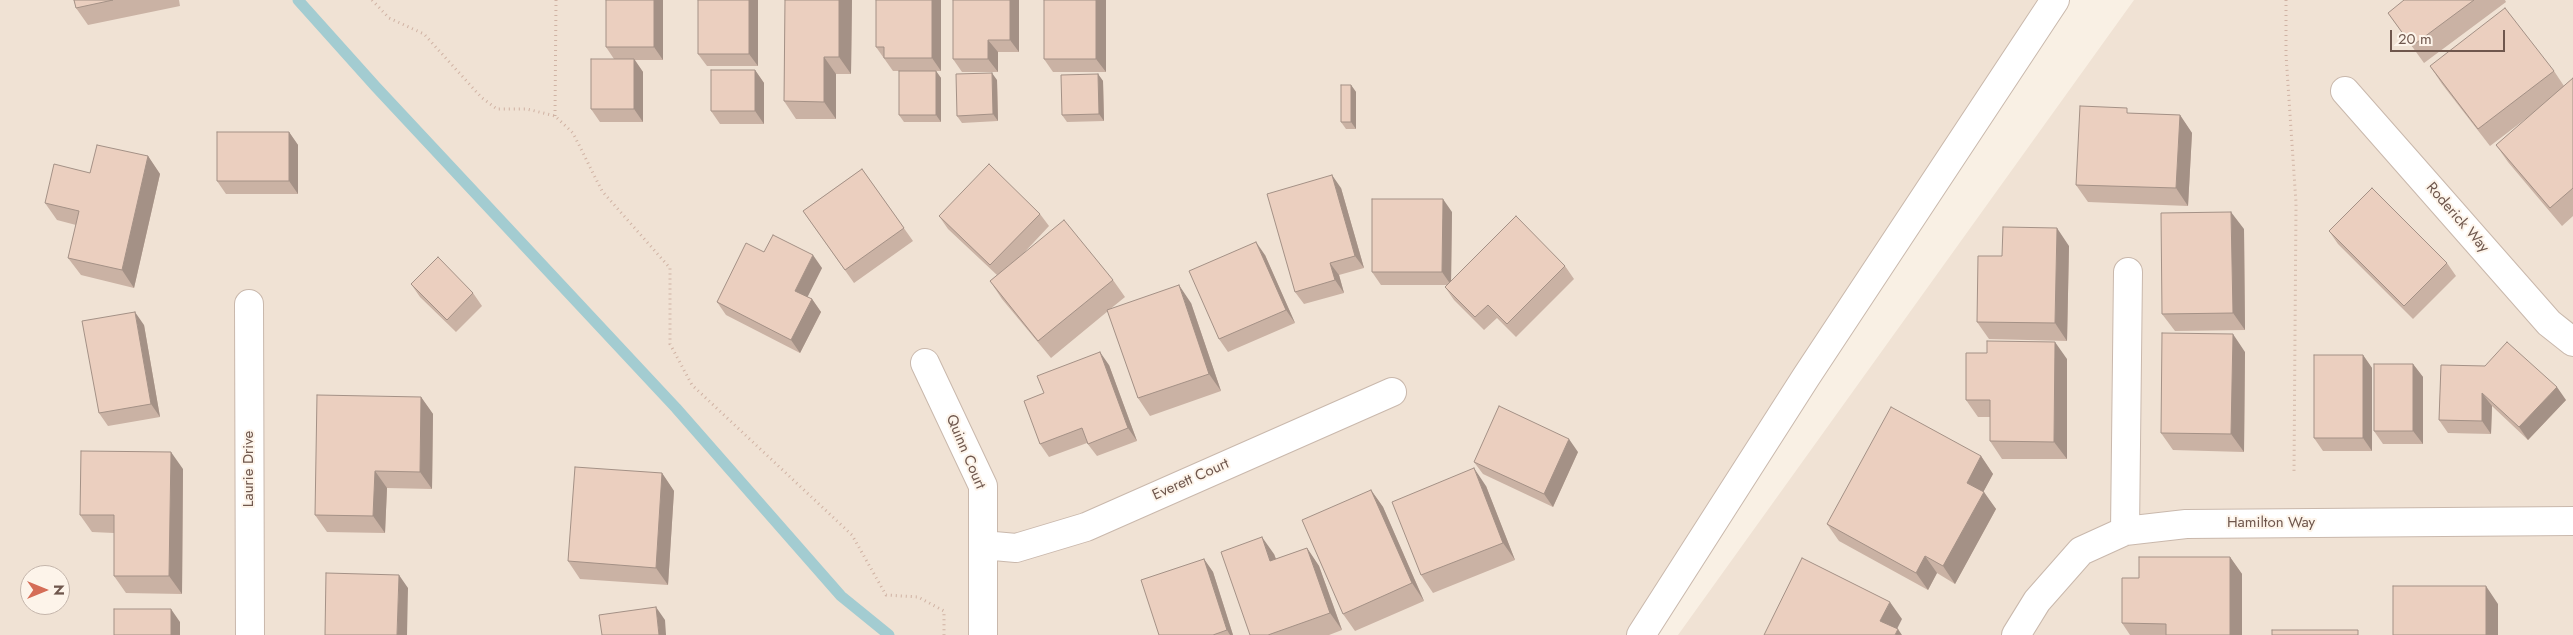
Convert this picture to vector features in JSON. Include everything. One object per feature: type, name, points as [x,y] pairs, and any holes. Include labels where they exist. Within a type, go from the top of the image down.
[{"type":"street","points":[[1641,635],[1811,368],[2054,0]]},
{"type":"street","name":"Roderick Way","points":[[2345,90],[2549,323],[2573,342]]},
{"type":"street","points":[[2125,530],[2128,272]]},
{"type":"street","name":"Laurie Drive","points":[[249,304],[250,635]]},
{"type":"street","name":"Quinn Court","points":[[925,363],[983,486],[982,635]]},
{"type":"street","name":"Everett Court","points":[[983,545],[1016,548],[1086,527],[1392,392]]},
{"type":"street","name":"Hamilton Way","points":[[2016,635],[2037,601],[2081,551],[2125,530],[2186,524],[2573,521]]},
{"type":"path","points":[[372,0],[389,18],[424,34],[481,97],[497,109],[527,109],[555,116],[573,133],[602,191],[670,268],[670,344],[692,385],[852,535],[886,594],[918,597],[944,611],[944,635]]},
{"type":"path","points":[[555,116],[556,0]]},
{"type":"path","points":[[2286,0],[2286,55],[2296,203],[2294,472]]},
{"type":"shaded area","points":[[0,0],[2037,0],[1631,635],[0,635]]},
{"type":"shaded area","points":[[2134,0],[2573,0],[2573,635],[1678,635]]},
{"type":"building","points":[[74,0],[113,0],[76,8]]},
{"type":"building","points":[[606,0],[654,0],[654,47],[606,47]]},
{"type":"building","points":[[698,0],[749,0],[749,54],[698,54]]},
{"type":"building","points":[[785,0],[839,0],[839,57],[824,57],[824,102],[784,101]]},
{"type":"building","points":[[876,0],[932,0],[932,58],[884,58],[884,47],[876,47]]},
{"type":"building","points":[[953,0],[1010,0],[1010,40],[988,40],[988,59],[953,59]]},
{"type":"building","points":[[1044,0],[1096,0],[1096,59],[1044,59]]},
{"type":"building","points":[[2404,0],[2474,0],[2412,46],[2388,13]]},
{"type":"building","points":[[2505,8],[2554,71],[2478,129],[2430,66]]},
{"type":"building","points":[[591,59],[634,59],[634,109],[591,109]]},
{"type":"building","points":[[711,70],[755,70],[755,111],[711,111]]},
{"type":"building","points":[[899,71],[936,71],[936,115],[899,115]]},
{"type":"building","points":[[992,73],[993,114],[957,116],[956,74]]},
{"type":"building","points":[[1098,74],[1099,114],[1062,115],[1061,75]]},
{"type":"building","points":[[2573,78],[2573,188],[2550,208],[2496,145]]},
{"type":"building","points":[[1341,85],[1351,85],[1351,122],[1341,122]]},
{"type":"building","points":[[2080,106],[2127,108],[2127,113],[2180,115],[2176,188],[2076,185]]},
{"type":"building","points":[[217,132],[289,132],[289,181],[217,181]]},
{"type":"building","points":[[97,145],[148,156],[122,270],[68,258],[79,211],[45,203],[54,164],[90,173]]},
{"type":"building","points":[[989,164],[1040,214],[990,265],[939,216]]},
{"type":"building","points":[[862,169],[904,228],[845,270],[803,211]]},
{"type":"building","points":[[1332,175],[1355,256],[1330,263],[1335,280],[1295,292],[1267,194]]},
{"type":"building","points":[[2372,188],[2447,263],[2404,306],[2329,231]]},
{"type":"building","points":[[1372,199],[1443,199],[1442,272],[1372,272]]},
{"type":"building","points":[[2231,212],[2233,313],[2162,314],[2161,213]]},
{"type":"building","points":[[1516,216],[1565,266],[1507,324],[1488,305],[1475,317],[1445,287]]},
{"type":"building","points":[[1064,220],[1113,280],[1038,341],[990,281]]},
{"type":"building","points":[[2003,227],[2057,228],[2055,323],[1977,322],[1978,256],[2002,256]]},
{"type":"building","points":[[773,235],[813,255],[795,291],[812,299],[791,340],[717,302],[746,243],[764,252]]},
{"type":"building","points":[[1256,242],[1286,310],[1219,339],[1189,271]]},
{"type":"building","points":[[438,257],[473,293],[447,320],[411,284]]},
{"type":"building","points":[[1179,285],[1209,374],[1138,398],[1107,310]]},
{"type":"building","points":[[135,312],[151,404],[99,413],[82,321]]},
{"type":"building","points":[[2162,333],[2233,334],[2231,434],[2161,433]]},
{"type":"building","points":[[1987,341],[2055,342],[2054,442],[1990,441],[1990,400],[1966,400],[1966,353],[1987,353]]},
{"type":"building","points":[[2507,342],[2557,387],[2519,427],[2482,393],[2482,421],[2439,420],[2441,365],[2485,366]]},
{"type":"building","points":[[1100,352],[1128,428],[1088,444],[1082,428],[1040,444],[1024,401],[1044,393],[1037,376]]},
{"type":"building","points":[[2314,355],[2363,355],[2363,438],[2314,438]]},
{"type":"building","points":[[2374,364],[2413,364],[2413,431],[2374,431]]},
{"type":"building","points":[[317,395],[421,397],[420,472],[375,471],[373,516],[315,515]]},
{"type":"building","points":[[1499,406],[1569,439],[1544,494],[1474,462]]},
{"type":"building","points":[[1891,407],[1981,456],[1967,483],[1984,492],[1943,566],[1925,556],[1916,573],[1827,524]]},
{"type":"building","points":[[81,451],[171,452],[169,576],[114,576],[114,515],[80,515]]},
{"type":"building","points":[[575,467],[662,473],[656,568],[568,561]]},
{"type":"building","points":[[1474,468],[1503,543],[1421,575],[1392,502]]},
{"type":"building","points":[[1371,490],[1412,583],[1343,614],[1302,520]]},
{"type":"building","points":[[1262,537],[1270,561],[1307,548],[1330,613],[1268,635],[1250,635],[1221,552]]},
{"type":"building","points":[[2139,557],[2230,557],[2230,635],[2166,635],[2166,624],[2122,623],[2122,578],[2139,578]]},
{"type":"building","points":[[1802,558],[1890,602],[1880,621],[1898,629],[1895,635],[1764,635]]},
{"type":"building","points":[[1204,559],[1227,630],[1213,635],[1159,635],[1141,580]]},
{"type":"building","points":[[326,573],[399,575],[397,635],[325,635]]},
{"type":"building","points":[[2393,586],[2486,586],[2486,635],[2393,635]]},
{"type":"building","points":[[656,607],[659,635],[602,635],[599,615]]},
{"type":"building","points":[[114,609],[171,609],[171,635],[114,635]]},
{"type":"building","points":[[2272,630],[2358,630],[2358,635],[2272,635]]},
{"type":"waterway","points":[[298,0],[376,87],[676,408],[841,596],[889,635]]}]
